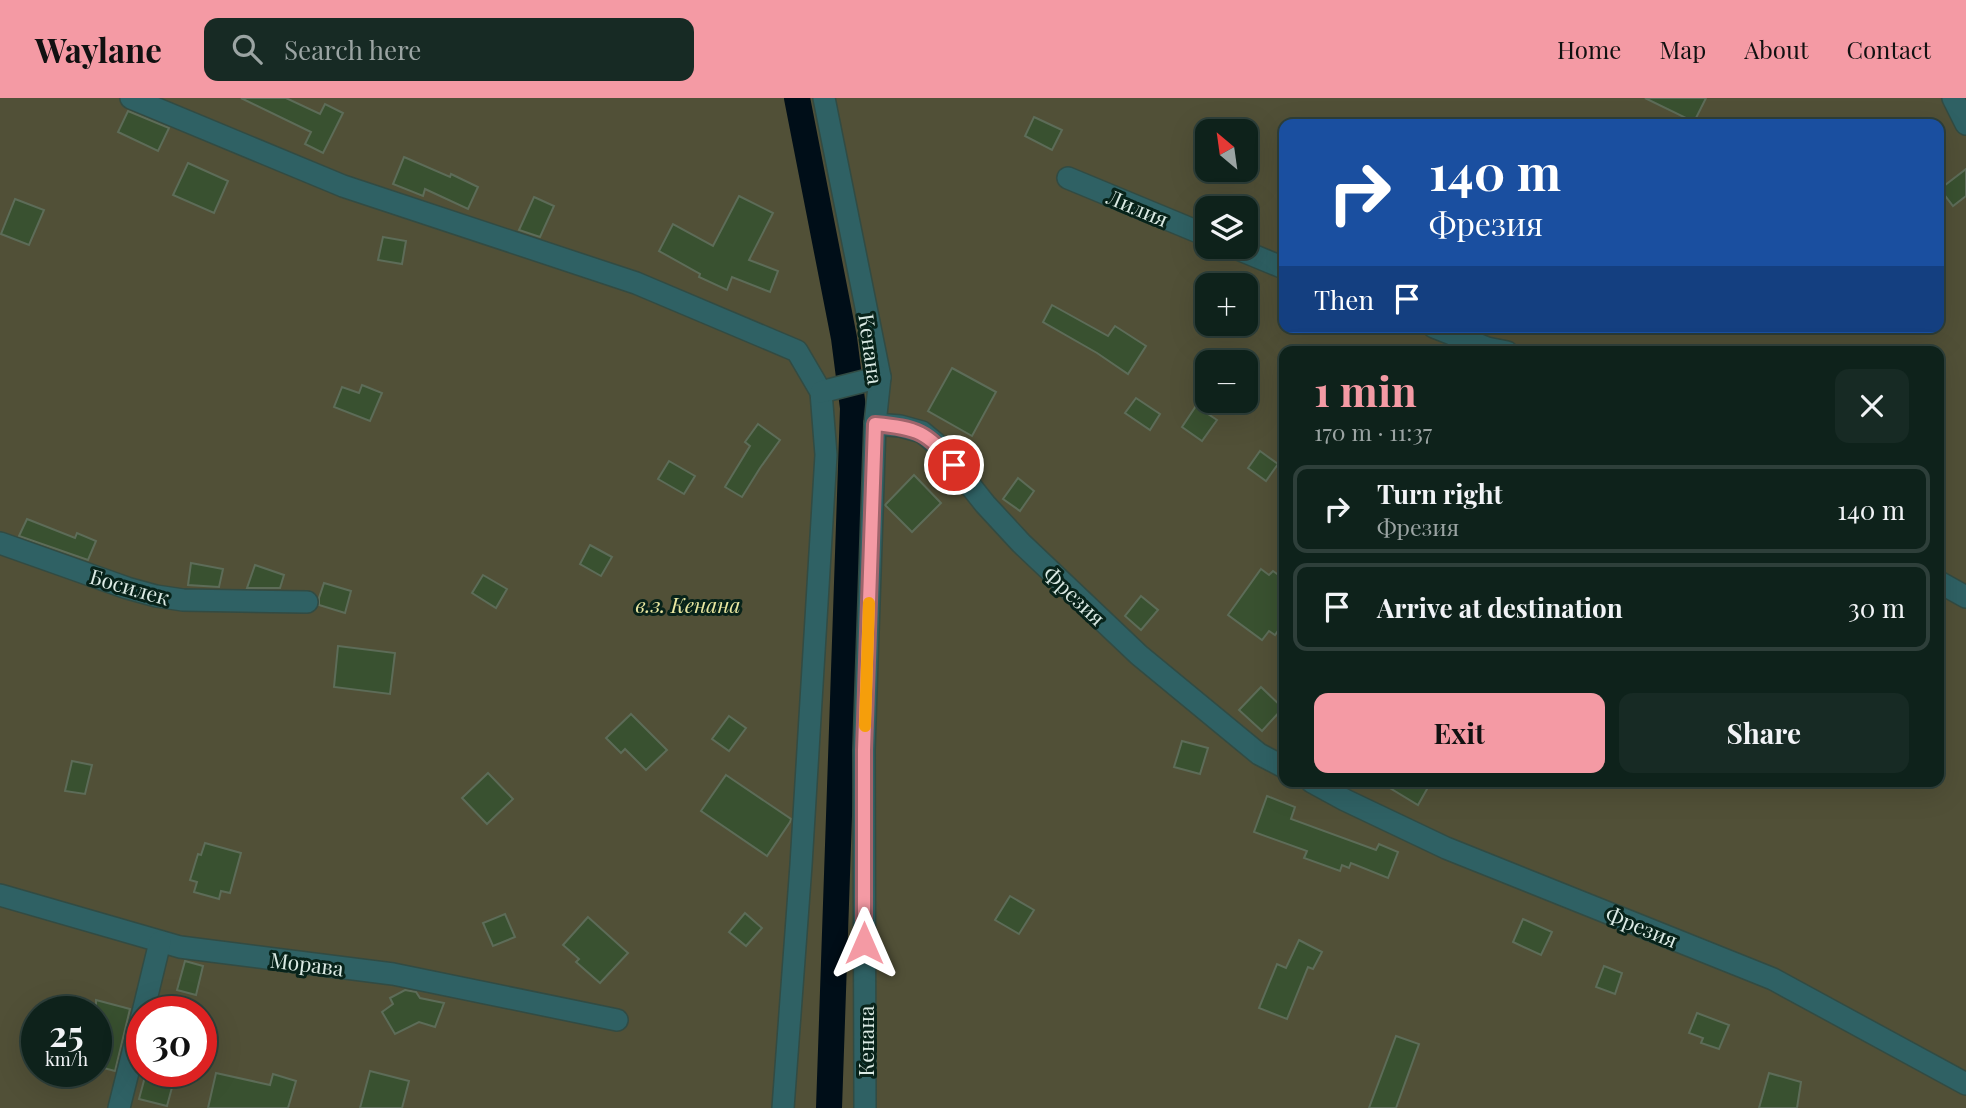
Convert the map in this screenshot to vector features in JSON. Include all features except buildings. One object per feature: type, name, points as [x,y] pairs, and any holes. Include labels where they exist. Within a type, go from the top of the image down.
[{"type":"street","points":[[131,98],[343,186],[636,283],[796,351],[821,393],[827,455],[783,1108]]},
{"type":"street","name":"Кенана","points":[[824,98],[880,377],[875,424],[864,750],[865,1108]]},
{"type":"street","points":[[1953,98],[1966,124]]},
{"type":"street","name":"Лилия","points":[[1068,178],[1195,231]]},
{"type":"street","points":[[1258,257],[1279,266]]},
{"type":"street","points":[[1449,333],[1482,346]]},
{"type":"street","points":[[821,393],[880,377]]},
{"type":"street","name":"Фрезия","points":[[875,424],[900,426],[922,432],[939,446],[985,504],[1021,543],[1129,646],[1259,754],[1279,764]]},
{"type":"street","name":"Босилек","points":[[0,543],[156,596],[183,600],[307,602]]},
{"type":"street","points":[[1944,585],[1966,597]]},
{"type":"street","name":"Фрезия","points":[[1321,787],[1446,848],[1773,979],[1966,1084]]},
{"type":"street","name":"Морава","points":[[0,895],[180,947],[393,974],[617,1020]]},
{"type":"street","points":[[146,996],[160,942]]},
{"type":"street","points":[[119,1108],[126,1079]]},
{"type":"green space","name":"в.з. Кенана","points":[[0,98],[1966,98],[1966,1108],[0,1108]]},
{"type":"waterway","points":[[797,98],[844,338],[853,408],[829,1108]]},
{"type":"slow traffic","points":[[865,726],[869,603]]},
{"type":"route","points":[[864,943],[864,750],[875,424],[900,426],[922,432],[939,446],[954,465]]}]
